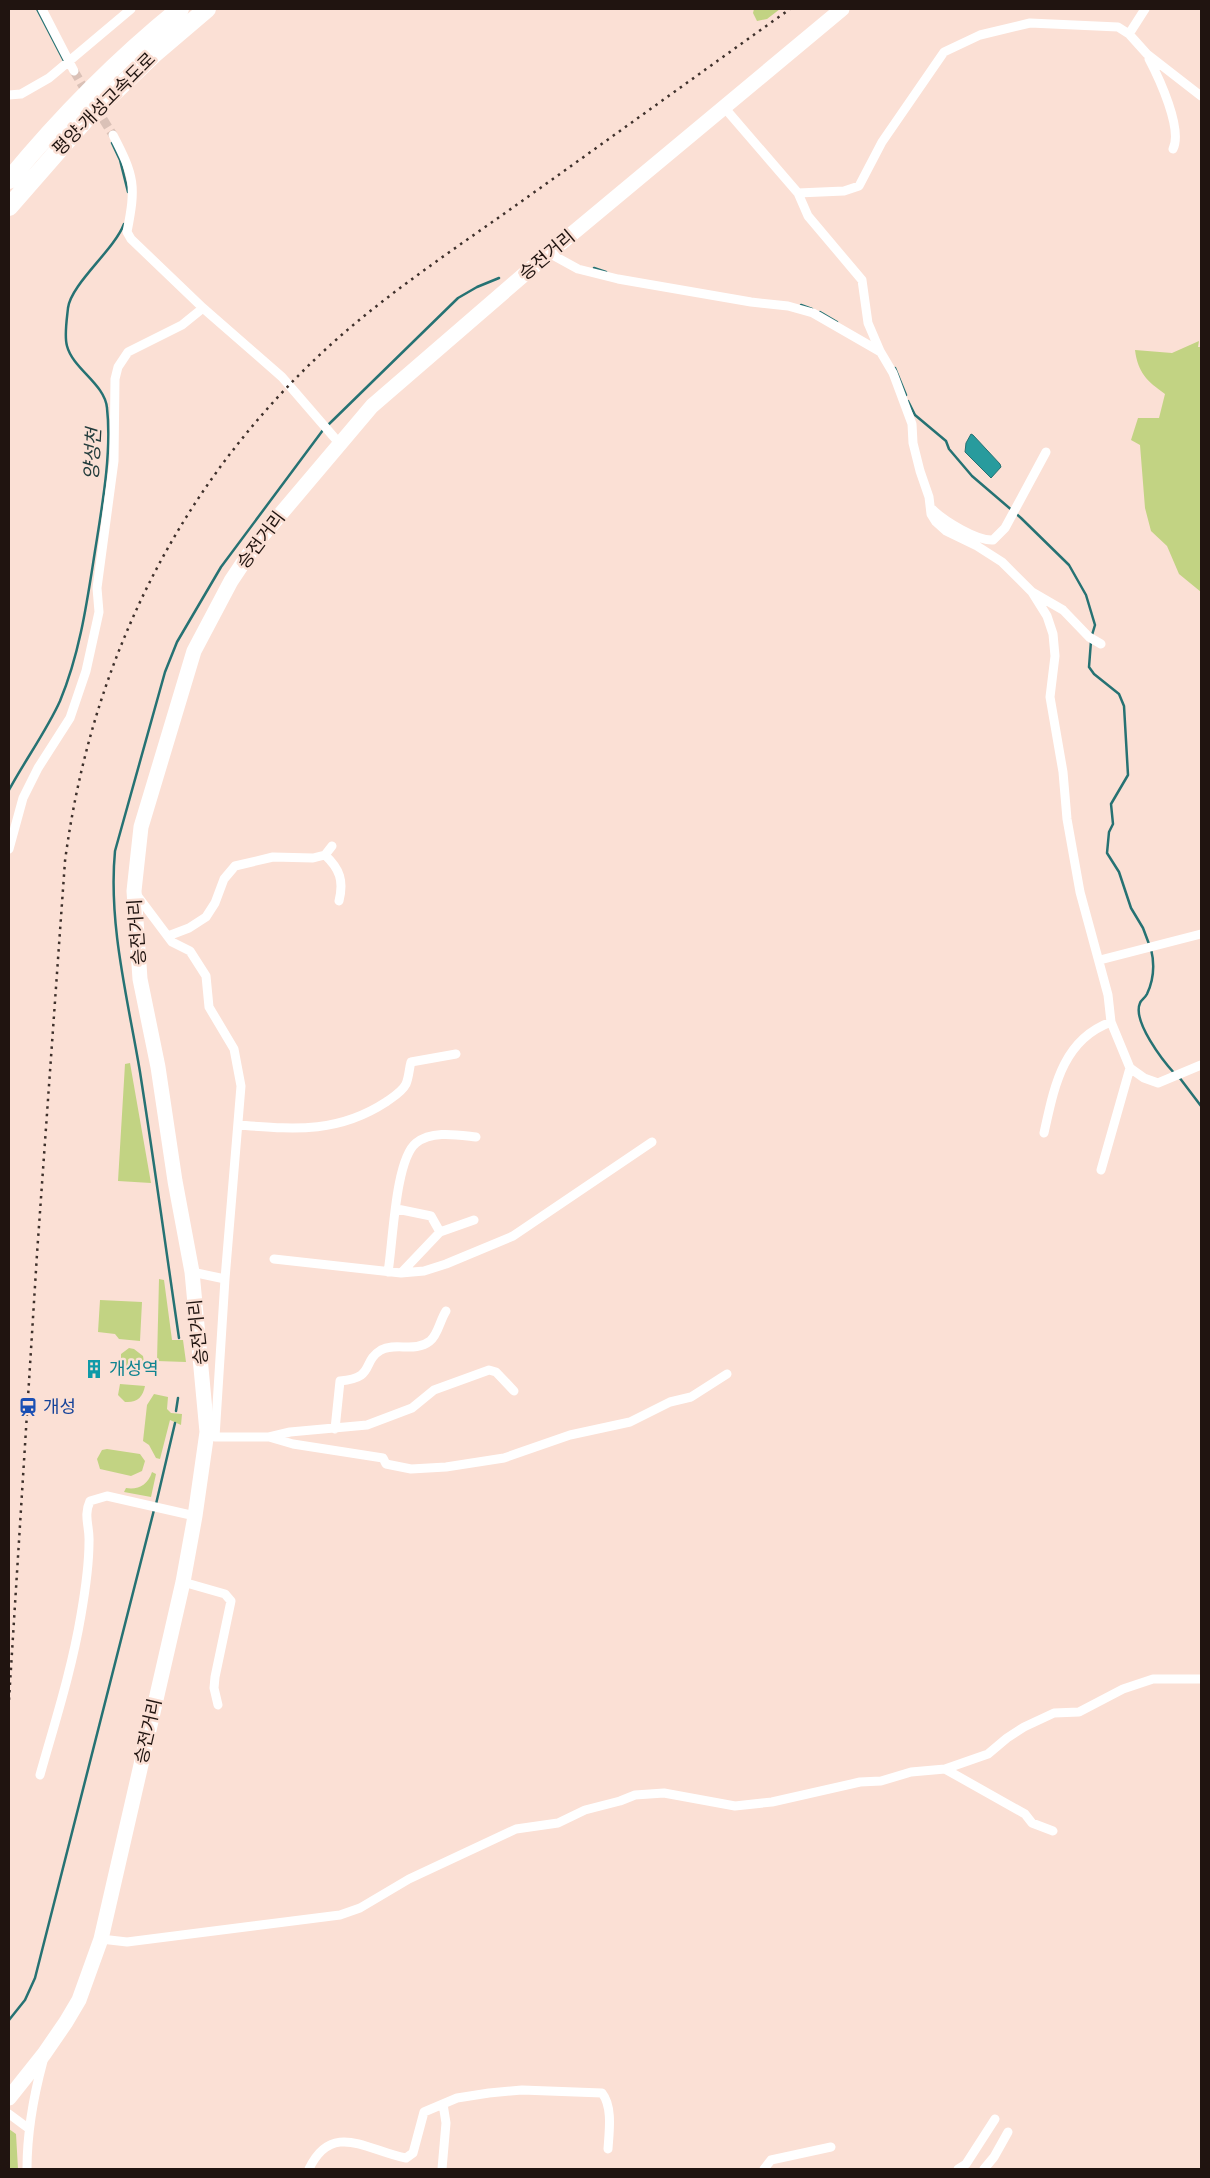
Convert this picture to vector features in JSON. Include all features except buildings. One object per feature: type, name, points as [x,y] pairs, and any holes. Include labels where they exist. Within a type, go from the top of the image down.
[{"type":"highway","name":"평양-개성고속도로","points":[[9,180],[74,108],[141,41],[180,9]]},
{"type":"highway","name":"평양-개성고속도로","points":[[9,207],[85,120],[153,55],[207,9]]},
{"type":"main road","name":"승전거리","points":[[9,2098],[44,2054],[78,2000],[100,1939],[183,1582],[211,1434],[192,1272],[175,1182],[158,1067],[140,980],[134,891],[141,827],[194,651],[231,581],[330,433],[372,406],[415,366],[723,106],[842,9]]},
{"type":"street","points":[[42,9],[74,71]]},
{"type":"street","points":[[9,95],[21,94],[36,86],[68,62],[131,9]]},
{"type":"street","points":[[1129,34],[1145,9]]},
{"type":"street","points":[[798,194],[844,191],[859,186],[882,142],[944,52],[973,38],[1030,23],[1068,26],[1109,25],[1129,34],[1146,54],[1161,81],[1176,135],[1173,149]]},
{"type":"street","points":[[1146,54],[1201,96]]},
{"type":"street","points":[[723,106],[798,194],[808,216],[862,280],[868,323],[880,351],[893,372],[912,424],[913,443],[930,507],[936,522],[946,532],[978,546],[1002,562],[1032,592],[1047,616],[1054,634],[1055,656],[1050,697],[1064,772],[1067,819],[1080,892],[1100,960],[1108,996],[1111,1022],[1130,1068],[1144,1078],[1158,1083],[1201,1065]]},
{"type":"street","points":[[113,135],[129,167],[134,182],[132,212],[127,232],[132,239],[203,308],[282,377],[330,433]]},
{"type":"street","points":[[549,253],[578,268],[618,279],[750,302],[788,306],[813,313],[880,351]]},
{"type":"street","points":[[9,849],[22,798],[38,768],[70,718],[86,671],[99,612],[97,588],[114,461],[115,379],[118,367],[128,352],[182,325],[203,308]]},
{"type":"street","points":[[930,507],[940,517],[987,540],[999,536],[1012,516],[1046,452]]},
{"type":"street","points":[[1032,592],[1063,610],[1095,641]]},
{"type":"street","points":[[168,936],[190,928],[206,917],[215,903],[224,879],[235,866],[273,858],[313,858],[325,855],[332,846]]},
{"type":"street","points":[[325,855],[336,866],[342,879],[339,901]]},
{"type":"street","points":[[134,891],[177,946],[190,951],[206,976],[209,1007],[234,1049],[241,1086],[211,1434],[269,1437],[292,1444],[383,1458],[386,1464],[411,1469],[446,1467],[504,1458],[570,1435],[630,1422],[670,1402],[691,1397],[727,1374]]},
{"type":"street","points":[[1100,960],[1150,949],[1201,934]]},
{"type":"street","points":[[1044,1133],[1056,1086],[1070,1053],[1081,1039],[1098,1027],[1111,1022]]},
{"type":"street","points":[[238,1125],[292,1129],[334,1126],[372,1111],[399,1093],[406,1086],[411,1062],[456,1054]]},
{"type":"street","points":[[1101,1170],[1130,1068]]},
{"type":"street","points":[[388,1272],[404,1160],[417,1142],[445,1134],[476,1137]]},
{"type":"street","points":[[274,1259],[388,1272],[424,1271],[446,1264],[513,1236],[652,1142]]},
{"type":"street","points":[[396,1209],[431,1216],[440,1232]]},
{"type":"street","points":[[401,1273],[440,1232],[474,1220]]},
{"type":"street","points":[[192,1272],[225,1279]]},
{"type":"street","points":[[335,1429],[340,1381],[355,1380],[362,1376],[380,1350],[388,1347],[412,1348],[428,1343],[434,1338],[446,1311]]},
{"type":"street","points":[[269,1437],[290,1432],[367,1425],[412,1408],[434,1390],[489,1370],[496,1372],[514,1391]]},
{"type":"street","points":[[40,1775],[70,1670],[81,1616],[90,1541],[86,1523],[86,1509],[90,1501],[107,1496],[195,1516]]},
{"type":"street","points":[[183,1582],[225,1594],[231,1601],[214,1677],[214,1688],[218,1705]]},
{"type":"street","points":[[100,1939],[127,1942],[340,1916],[360,1908],[409,1879],[516,1829],[558,1823],[585,1810],[620,1802],[635,1795],[664,1793],[734,1806],[772,1802],[860,1782],[881,1781],[911,1772],[945,1769],[988,1754],[1012,1734],[1038,1719],[1054,1713],[1079,1712],[1123,1690],[1153,1679],[1201,1679]]},
{"type":"street","points":[[945,1769],[1025,1814],[1032,1823],[1053,1831]]},
{"type":"street","points":[[27,2169],[28,2128],[31,2104],[44,2054]]},
{"type":"street","points":[[309,2169],[316,2154],[325,2147],[346,2141],[406,2158],[413,2153],[424,2112],[465,2097],[522,2090],[602,2093],[606,2098],[609,2116],[608,2149]]},
{"type":"street","points":[[442,2169],[446,2123],[443,2104]]},
{"type":"street","points":[[9,2114],[28,2128]]},
{"type":"street","points":[[958,2169],[966,2164],[995,2119]]},
{"type":"street","points":[[984,2169],[994,2157],[1008,2132]]},
{"type":"street","points":[[764,2169],[770,2160],[831,2147]]},
{"type":"green space","points":[[754,9],[780,9],[767,19],[757,21],[753,13]]},
{"type":"green space","points":[[1199,341],[1198,347],[1201,347],[1201,592],[1179,574],[1167,546],[1151,531],[1145,508],[1140,445],[1131,440],[1138,418],[1159,418],[1165,394],[1144,376],[1138,365],[1135,350],[1172,353]]},
{"type":"green space","points":[[130,1063],[151,1183],[118,1181],[125,1064]]},
{"type":"green space","points":[[159,1279],[164,1280],[172,1340],[183,1340],[186,1362],[157,1361]]},
{"type":"green space","points":[[100,1300],[142,1302],[140,1341],[119,1339],[115,1334],[98,1332]]},
{"type":"green space","points":[[129,1348],[134,1349],[143,1356],[145,1368],[121,1366],[121,1354]]},
{"type":"green space","points":[[120,1384],[145,1386],[139,1398],[125,1402],[118,1395]]},
{"type":"green space","points":[[154,1394],[168,1397],[167,1409],[171,1413],[182,1414],[181,1425],[170,1420],[160,1459],[156,1458],[149,1445],[143,1441],[147,1405]]},
{"type":"green space","points":[[107,1449],[140,1454],[145,1461],[142,1471],[131,1476],[100,1469],[97,1459],[102,1450]]},
{"type":"green space","points":[[152,1472],[156,1474],[151,1497],[124,1492],[126,1488],[142,1486]]},
{"type":"green space","points":[[9,2129],[16,2134],[18,2169],[9,2169]]},
{"type":"water","points":[[971,434],[1000,464],[1001,467],[991,478],[965,452],[966,443]]},
{"type":"waterway","name":"양성천","points":[[37,9],[64,61]]},
{"type":"waterway","name":"양성천","points":[[112,143],[120,160],[128,192]]},
{"type":"waterway","name":"양성천","points":[[9,790],[60,701],[73,664],[82,627],[103,498],[108,425],[107,408],[101,391],[70,354],[67,346],[66,322],[68,308],[77,288],[111,245],[124,224]]},
{"type":"waterway","points":[[594,268],[606,272]]},
{"type":"waterway","points":[[327,426],[458,298],[477,287],[499,278]]},
{"type":"waterway","points":[[801,305],[812,309]]},
{"type":"waterway","points":[[820,312],[837,322]]},
{"type":"waterway","points":[[895,368],[906,395]]},
{"type":"waterway","points":[[908,401],[915,415],[946,441],[949,449],[972,476],[1021,518],[1069,565],[1086,595],[1095,625],[1092,635]]},
{"type":"waterway","points":[[179,1338],[140,1072],[120,962],[114,906],[115,851],[165,672],[177,642],[221,567],[323,430]]},
{"type":"waterway","points":[[1091,641],[1089,667],[1094,674],[1119,694],[1124,706],[1128,775],[1111,804],[1113,824],[1109,832],[1107,853],[1119,872],[1131,908],[1143,928],[1149,944]]},
{"type":"waterway","points":[[1151,949],[1153,961],[1152,977],[1147,994],[1140,1003],[1140,1020],[1150,1040],[1175,1074]]},
{"type":"waterway","points":[[1179,1077],[1201,1106]]},
{"type":"waterway","points":[[176,1411],[178,1398]]},
{"type":"waterway","points":[[156,1504],[175,1423]]},
{"type":"waterway","points":[[9,2020],[25,2000],[35,1978],[154,1510]]},
{"type":"tunnel","points":[[74,71],[88,95]]},
{"type":"tunnel","points":[[96,108],[113,135]]},
{"type":"railway","points":[[9,1700],[37,1254],[65,861],[78,786],[97,713],[122,642],[153,575],[190,511],[233,450],[282,392],[337,339],[383,301],[432,265],[790,9]]},
{"type":"place","name":"개성역","points":[[94,1369]]},
{"type":"place","name":"개성","points":[[28,1407]]}]
